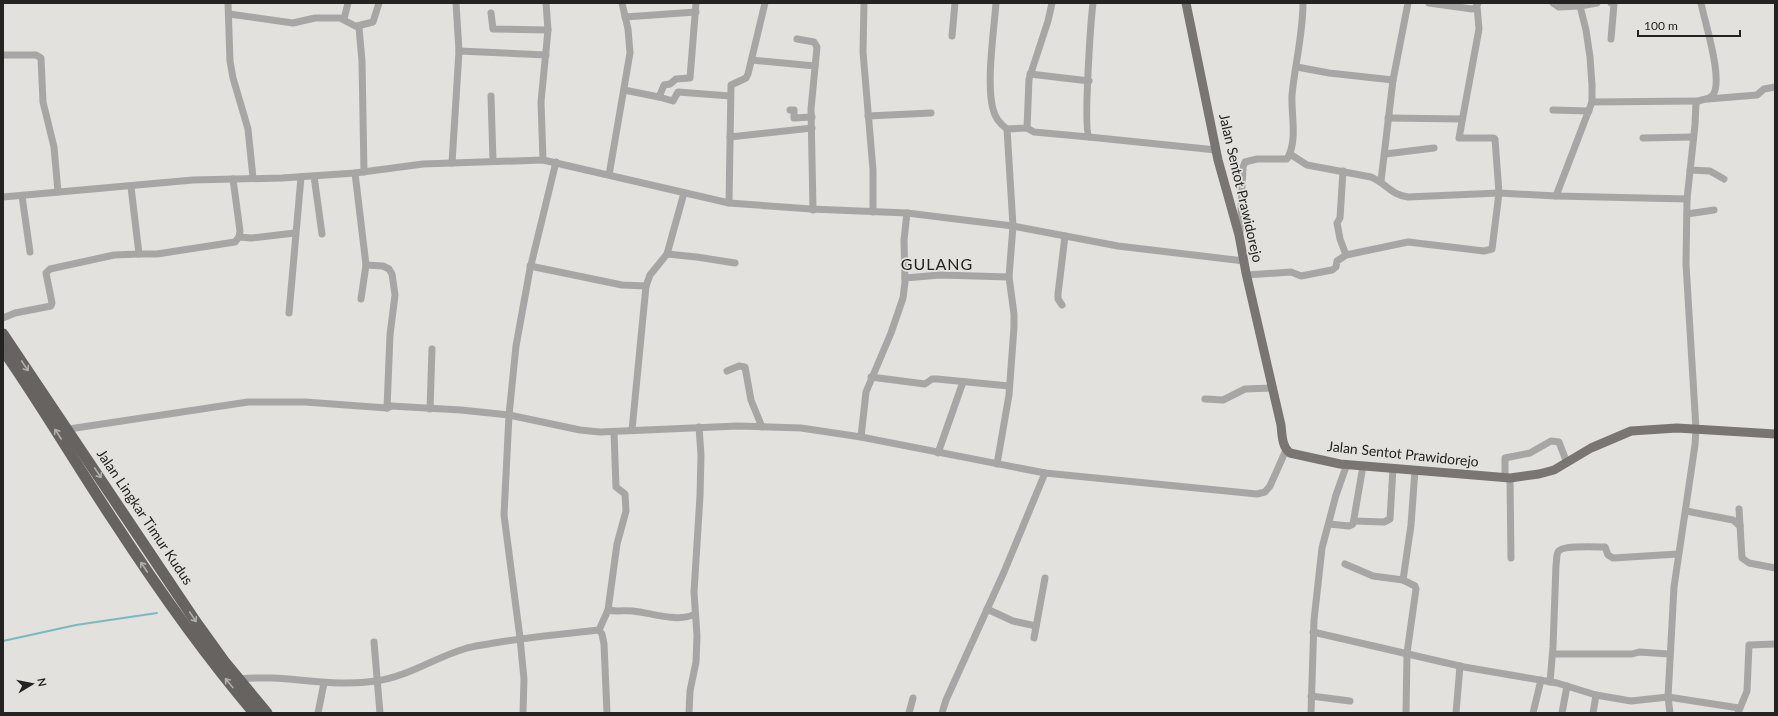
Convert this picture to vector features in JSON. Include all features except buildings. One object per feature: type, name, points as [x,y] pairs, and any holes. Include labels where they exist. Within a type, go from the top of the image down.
[{"type":"highway","name":"Jalan Lingkar Timur Kudus","points":[[3,334],[69,429],[170,583],[224,661],[267,713]]},
{"type":"highway","name":"Jalan Lingkar Timur Kudus","points":[[3,350],[114,523],[160,590],[214,666],[254,713]]},
{"type":"highway","points":[[160,590],[170,583]]},
{"type":"highway","points":[[174,610],[183,602]]},
{"type":"main road","name":"Jalan Sentot Prawidorejo","points":[[1186,3],[1216,150],[1239,235],[1246,275],[1286,450],[1290,453],[1363,466],[1506,475],[1539,474],[1591,448],[1631,431],[1677,428],[1775,434]]},
{"type":"street","points":[[228,3],[230,61],[233,78],[248,130],[253,178]]},
{"type":"street","points":[[344,19],[348,3]]},
{"type":"street","points":[[357,26],[373,22],[379,3]]},
{"type":"street","points":[[452,163],[458,51],[456,3]]},
{"type":"street","points":[[543,160],[541,102],[548,30],[546,3]]},
{"type":"street","points":[[610,175],[630,53],[622,3]]},
{"type":"street","points":[[659,97],[664,85],[671,84],[676,79],[690,78],[696,3]]},
{"type":"street","points":[[729,203],[731,85],[746,78],[748,74],[766,3]]},
{"type":"street","points":[[864,3],[863,52],[873,170],[873,212]]},
{"type":"street","points":[[952,36],[956,3]]},
{"type":"street","points":[[996,3],[990,80],[992,108],[1000,124],[1007,129],[1027,128],[1034,132],[1216,150]]},
{"type":"street","points":[[1027,128],[1030,74],[1048,21],[1052,3]]},
{"type":"street","points":[[1089,137],[1087,131],[1091,19],[1093,3]]},
{"type":"street","points":[[1239,235],[1243,168],[1245,162],[1257,159],[1287,159],[1290,154],[1293,127],[1292,95],[1304,22],[1303,3]]},
{"type":"street","points":[[1381,181],[1393,80],[1408,3]]},
{"type":"street","points":[[1429,3],[1472,8],[1478,4]]},
{"type":"street","points":[[1553,3],[1559,7],[1580,6],[1597,3]]},
{"type":"street","points":[[1611,39],[1615,3]]},
{"type":"street","points":[[1701,3],[1705,24],[1712,45],[1715,70],[1714,92],[1713,96],[1708,99]]},
{"type":"street","points":[[1246,275],[1291,272],[1301,276],[1332,270],[1336,267],[1337,261],[1346,255],[1408,242],[1488,251],[1493,246],[1499,192],[1495,139],[1459,138],[1479,29],[1478,4]]},
{"type":"street","points":[[1556,196],[1592,102],[1590,57],[1586,30],[1580,6]]},
{"type":"street","points":[[625,17],[696,12]]},
{"type":"street","points":[[491,13],[493,29],[548,30]]},
{"type":"street","points":[[229,14],[293,23],[329,17],[344,19],[357,26],[360,31],[362,61],[364,172]]},
{"type":"street","points":[[797,39],[816,43],[812,117],[813,210]]},
{"type":"street","points":[[458,51],[546,55]]},
{"type":"street","points":[[3,55],[36,55],[41,58],[43,102],[54,147],[58,192]]},
{"type":"street","points":[[752,60],[815,66]]},
{"type":"street","points":[[1297,67],[1329,73],[1393,80]]},
{"type":"street","points":[[1030,74],[1089,81]]},
{"type":"street","points":[[1592,102],[1697,101],[1757,95],[1764,89],[1775,87]]},
{"type":"street","points":[[624,90],[673,101],[678,92],[730,96]]},
{"type":"street","points":[[491,96],[493,161]]},
{"type":"street","points":[[1670,713],[1668,697],[1669,654],[1674,587],[1678,554],[1693,468],[1696,430],[1686,264],[1687,199],[1697,101]]},
{"type":"street","points":[[790,110],[794,110],[794,118],[812,117]]},
{"type":"street","points":[[1553,110],[1589,111]]},
{"type":"street","points":[[868,116],[930,113]]},
{"type":"street","points":[[1388,118],[1462,119]]},
{"type":"street","points":[[730,137],[812,128]]},
{"type":"street","points":[[997,464],[1006,415],[1014,327],[1014,314],[1009,278],[1012,226],[1007,129]]},
{"type":"street","points":[[1643,138],[1693,137]]},
{"type":"street","points":[[1385,154],[1434,148]]},
{"type":"street","points":[[1290,154],[1307,165],[1371,177],[1381,181],[1390,191],[1399,196],[1408,197],[1499,192],[1556,196],[1687,199]]},
{"type":"street","points":[[3,197],[131,187],[193,180],[301,177],[355,173],[423,164],[543,160],[684,194],[729,203],[813,210],[907,213],[1012,226],[1118,246],[1244,261]]},
{"type":"street","points":[[522,713],[524,679],[504,515],[508,415],[516,346],[530,266],[556,162]]},
{"type":"street","points":[[1690,170],[1710,171],[1720,178],[1724,178]]},
{"type":"street","points":[[1343,171],[1340,218],[1337,223],[1340,240],[1346,255]]},
{"type":"street","points":[[355,173],[366,265],[361,299]]},
{"type":"street","points":[[314,176],[322,234]]},
{"type":"street","points":[[289,313],[301,177]]},
{"type":"street","points":[[3,318],[51,306],[52,302],[46,273],[50,269],[114,256],[157,254],[235,242],[239,237],[240,231],[233,179]]},
{"type":"street","points":[[131,187],[139,254]]},
{"type":"street","points":[[632,430],[646,286],[650,275],[667,254],[684,194]]},
{"type":"street","points":[[22,196],[30,252]]},
{"type":"street","points":[[1687,214],[1714,210]]},
{"type":"street","points":[[861,437],[864,403],[871,377],[903,298],[905,278],[904,240],[907,213]]},
{"type":"street","points":[[239,237],[251,238],[295,233]]},
{"type":"street","points":[[1062,305],[1058,299],[1058,294],[1065,236]]},
{"type":"street","points":[[667,254],[735,263]]},
{"type":"street","points":[[366,265],[387,267],[392,274],[395,287],[390,335],[387,408]]},
{"type":"street","points":[[530,266],[622,285],[646,286]]},
{"type":"street","points":[[905,278],[940,275],[1009,278]]},
{"type":"street","points":[[430,409],[432,349]]},
{"type":"street","points":[[727,371],[739,366],[745,367],[751,400],[762,427]]},
{"type":"street","points":[[871,377],[925,384],[936,379],[1009,386]]},
{"type":"street","points":[[938,453],[963,382]]},
{"type":"street","points":[[1205,399],[1223,400],[1245,389],[1272,388]]},
{"type":"street","points":[[69,429],[248,402],[305,402],[387,408],[391,406],[467,410],[508,415],[580,430],[614,432],[699,427],[801,428],[861,437],[1045,473],[1256,494],[1265,492],[1270,486],[1286,450]]},
{"type":"street","points":[[689,713],[690,691],[694,678],[696,662],[694,592],[701,462],[699,427]]},
{"type":"street","points":[[599,630],[608,610],[618,544],[624,522],[627,501],[626,494],[616,487],[614,432]]},
{"type":"street","points":[[1511,558],[1504,462],[1506,458],[1530,453],[1551,441],[1559,442],[1566,461]]},
{"type":"street","points":[[1311,713],[1313,632],[1322,548],[1347,464]]},
{"type":"street","points":[[1329,524],[1349,526],[1353,524],[1363,466]]},
{"type":"street","points":[[1354,521],[1384,522],[1390,519],[1393,468]]},
{"type":"street","points":[[1403,580],[1411,525],[1415,470]]},
{"type":"street","points":[[942,713],[946,700],[987,609],[1045,473]]},
{"type":"street","points":[[1739,509],[1742,558],[1749,563],[1775,568]]},
{"type":"street","points":[[1686,511],[1733,520],[1740,526]]},
{"type":"street","points":[[1550,682],[1553,654],[1556,565],[1558,552],[1560,550],[1569,547],[1605,547],[1608,556],[1613,558],[1678,554]]},
{"type":"street","points":[[1345,564],[1373,576],[1403,580],[1415,586],[1416,589],[1407,653],[1406,713]]},
{"type":"street","points":[[1034,638],[1045,578]]},
{"type":"street","points":[[987,609],[1013,621],[1036,626]]},
{"type":"street","points":[[608,610],[634,611],[677,618],[689,617],[695,614]]},
{"type":"street","points":[[240,679],[256,677],[283,678],[324,683],[354,684],[377,681],[413,670],[464,648],[520,638],[599,630]]},
{"type":"street","points":[[599,630],[602,634],[604,644],[607,713]]},
{"type":"street","points":[[1313,632],[1460,666],[1568,686],[1596,695],[1631,701],[1668,697],[1739,710],[1747,691],[1748,645],[1775,644]]},
{"type":"street","points":[[374,642],[380,713]]},
{"type":"street","points":[[1553,654],[1632,654],[1639,652],[1669,654]]},
{"type":"street","points":[[1456,713],[1460,666]]},
{"type":"street","points":[[1533,713],[1541,680]]},
{"type":"street","points":[[318,713],[324,683]]},
{"type":"street","points":[[1562,713],[1568,686]]},
{"type":"street","points":[[1593,713],[1596,695]]},
{"type":"street","points":[[1311,696],[1350,701]]},
{"type":"street","points":[[909,713],[913,698]]},
{"type":"waterway","points":[[3,641],[76,625],[157,613]]},
{"type":"district","name":"GULANG","points":[[937,264]]}]
